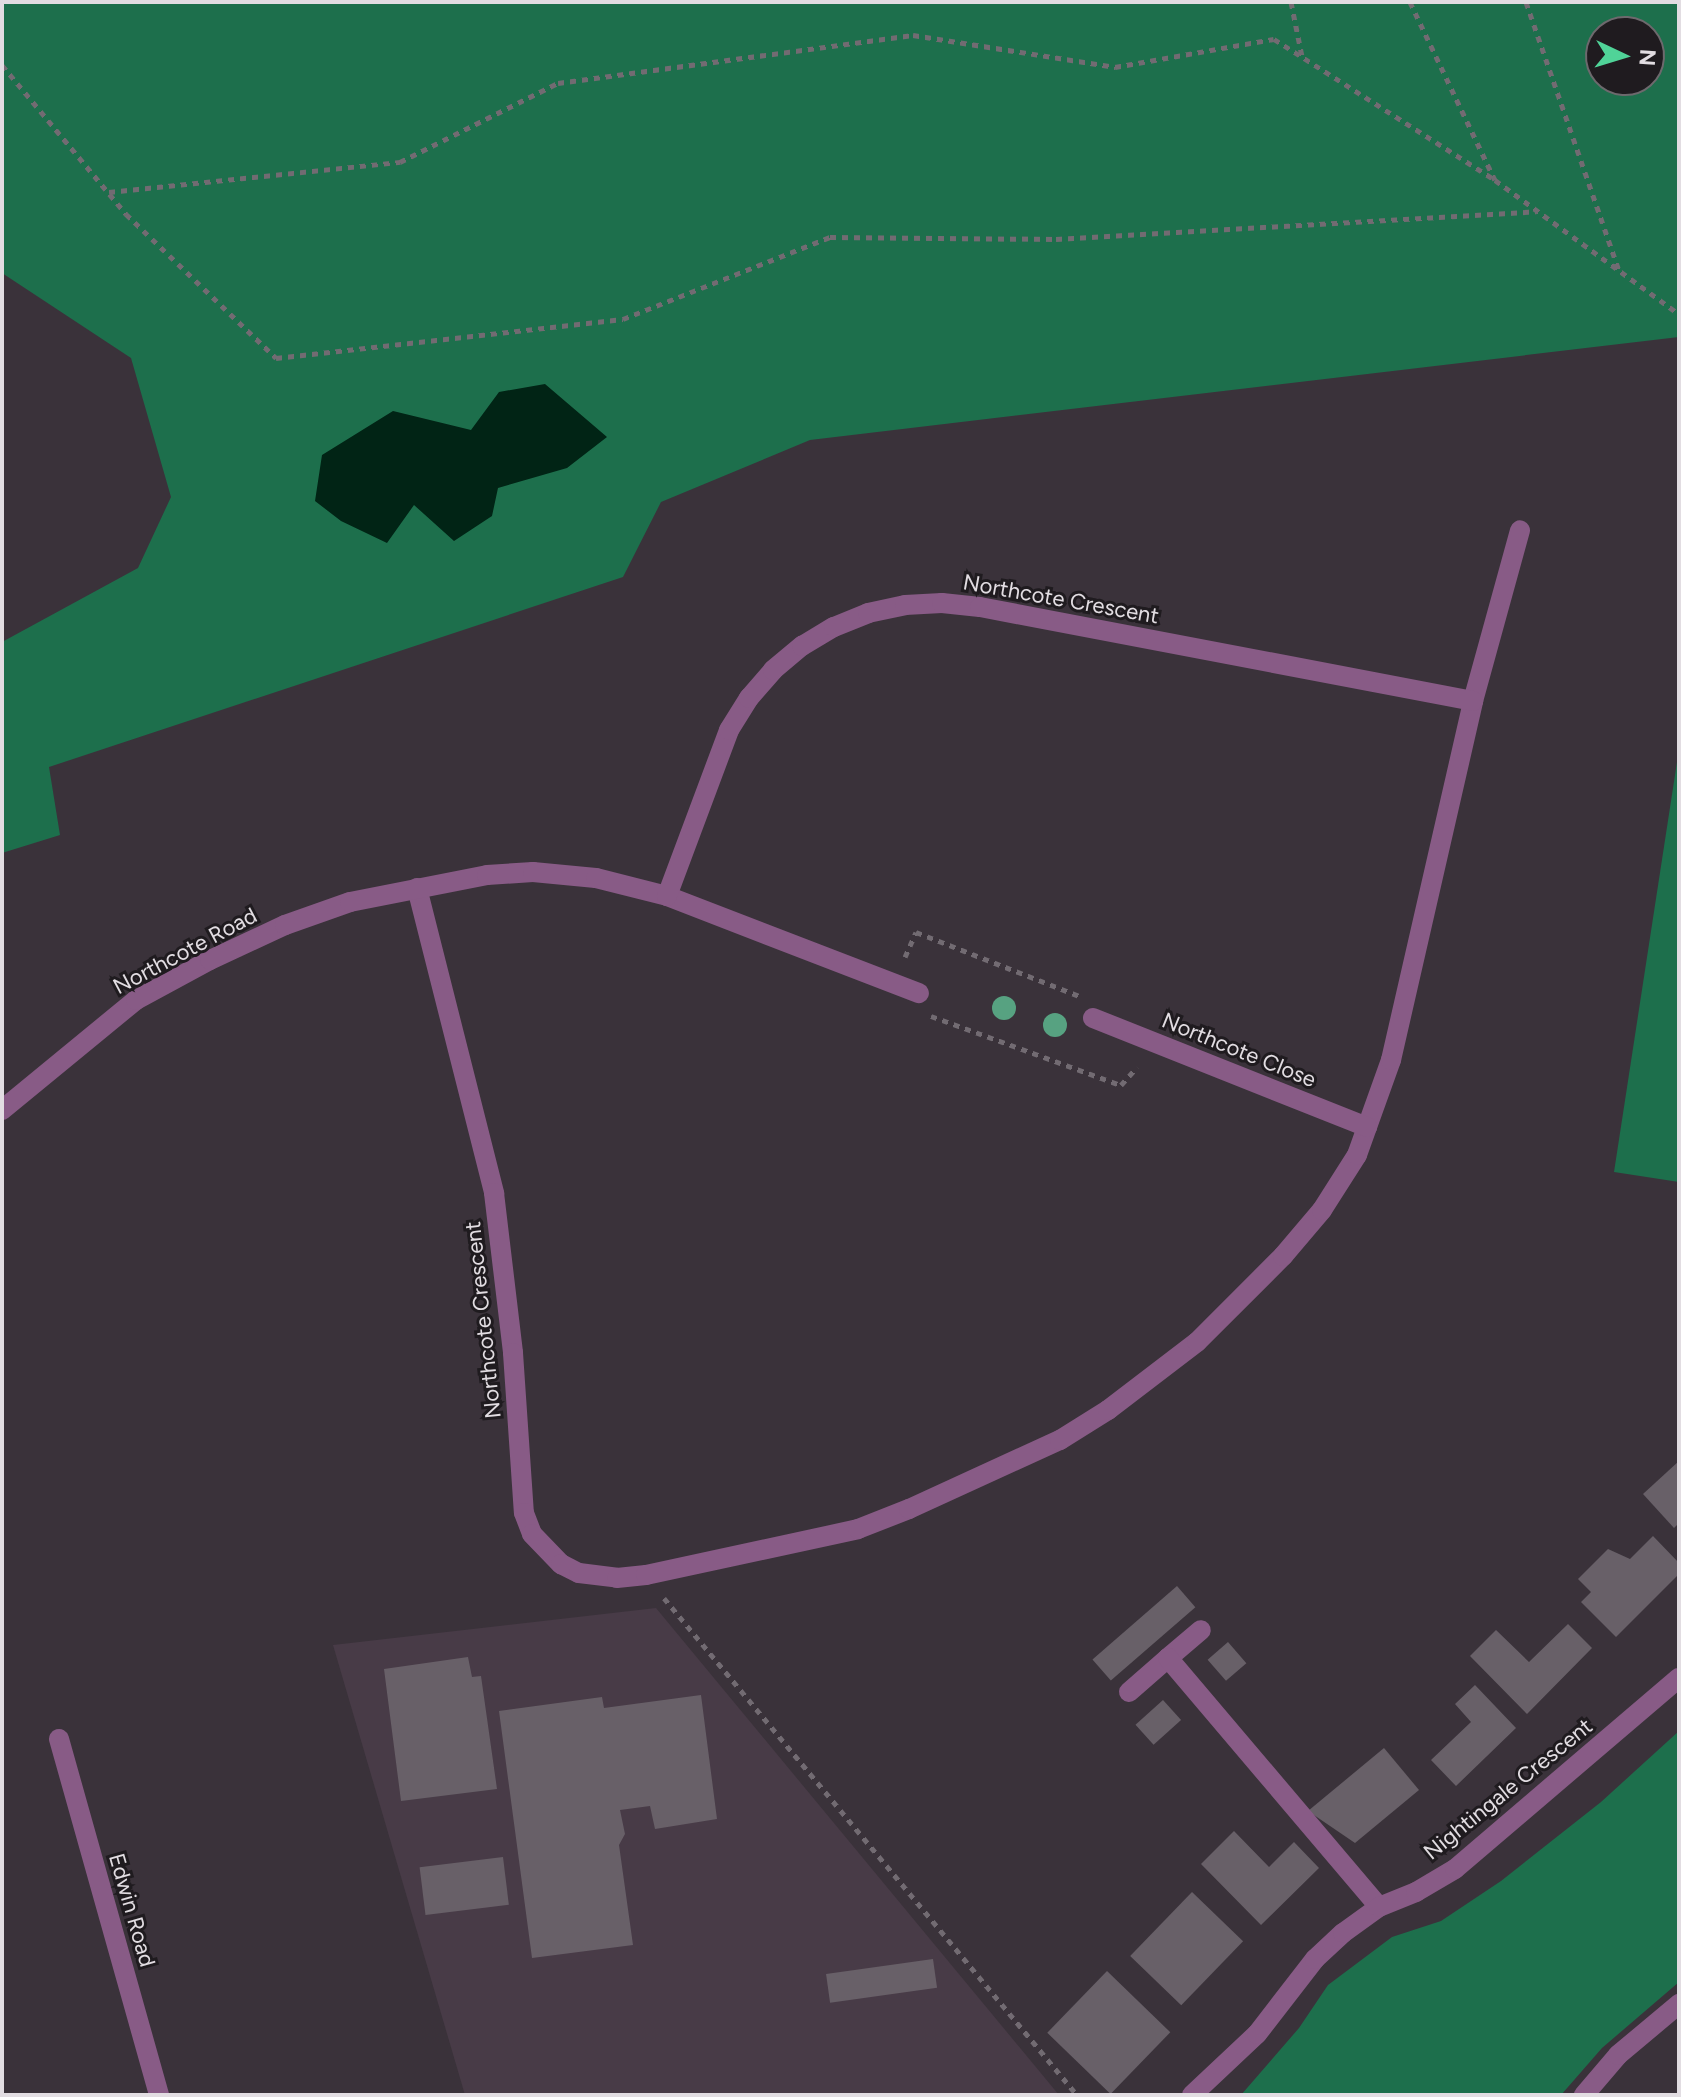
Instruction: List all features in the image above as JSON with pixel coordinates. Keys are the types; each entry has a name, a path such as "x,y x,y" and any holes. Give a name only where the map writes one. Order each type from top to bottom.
{"street":[{"name":"Northcote Crescent","path":"417,888 494,1193 513,1353 524,1513 532,1534 544,1548 579,1573 597,1578 646,1575 858,1529 960,1487 1072,1433 1186,1351 1251,1290 1322,1210 1357,1155 1391,1060 1473,701 1520,530"},
{"name":"Northcote Crescent","path":"667,896 729,730 749,698 773,670 802,646 834,627 868,613 905,605 942,603 980,607 1473,701"},
{"path":"417,888 487,875 533,872 596,878 667,896 919,993"},
{"name":"Northcote Road","path":"2,1110 136,1000 210,960 285,925 350,902 417,888"},
{"name":"Northcote Close","path":"1093,1018 1367,1127"},
{"path":"1129,1692 1201,1630"},
{"path":"1168,1658 1379,1907"},
{"name":"Nightingale Crescent","path":"1192,2095 1257,2034 1315,1959 1343,1933 1379,1907 1416,1892 1455,1869 1679,1678"},
{"name":"Edwin Road","path":"59,1739 159,2095"},
{"path":"1584,2095 1618,2055 1679,2004"}],"path":[{"path":"1291,2 1302,57"},
{"path":"1410,2 1495,180"},
{"path":"1526,2 1620,274"},
{"path":"109,192 400,162 558,83 913,35 1115,67 1274,39 1495,180 1679,314"},
{"path":"2,65 109,192 276,358 623,319 830,237 1056,239 1536,211"},
{"path":"893,983 916,932 1099,1004 1093,1018"},
{"path":"919,993 913,1010 1121,1085 1129,1073 1148,1059 1161,1061 1166,1047"},
{"path":"646,1575 1077,2095"}],"shaded area":[{"path":"545,384 607,437 567,468 498,488 492,516 454,541 414,505 387,543 341,521 315,501 322,455 393,411 471,430 499,392"},
{"path":"656,1608 1059,2095 465,2095 333,1645"}],"green space":[{"path":"2,2 1679,2 1679,337 810,440 661,502 623,577 49,767 60,835 2,853 2,642 138,568 171,497 131,358 2,273"},
{"path":"1679,749 1679,1182 1614,1172"},
{"path":"1679,1731 1679,1982 1602,2048 1561,2095 1241,2095 1299,2028 1328,1985 1392,1937 1441,1921 1501,1881 1601,1802"}],"building":[{"path":"1679,1461 1679,1523 1674,1528 1643,1494"},
{"path":"1653,1536 1679,1563 1679,1574 1616,1637 1581,1602 1591,1592 1578,1579 1608,1549 1630,1559"},
{"path":"1177,1586 1195,1607 1111,1681 1092,1659"},
{"path":"1568,1624 1592,1648 1527,1714 1470,1656 1496,1630 1529,1662"},
{"path":"1228,1642 1246,1663 1226,1681 1208,1660"},
{"path":"468,1657 472,1677 481,1676 497,1789 401,1801 384,1669"},
{"path":"1475,1685 1516,1728 1456,1786 1431,1760 1471,1722 1455,1704"},
{"path":"701,1695 717,1819 655,1829 650,1806 620,1810 625,1834 619,1845 633,1945 532,1958 499,1711 602,1697 604,1708"},
{"path":"1163,1700 1181,1720 1154,1745 1136,1725"},
{"path":"1384,1748 1419,1790 1355,1843 1308,1811"},
{"path":"1234,1831 1269,1867 1294,1842 1319,1868 1261,1925 1201,1864"},
{"path":"503,1857 509,1905 425,1915 420,1867"},
{"path":"1192,1892 1243,1941 1181,2005 1130,1956"},
{"path":"933,1959 937,1988 830,2003 826,1974"},
{"path":"1107,1971 1170,2032 1111,2094 1047,2033"}]}
